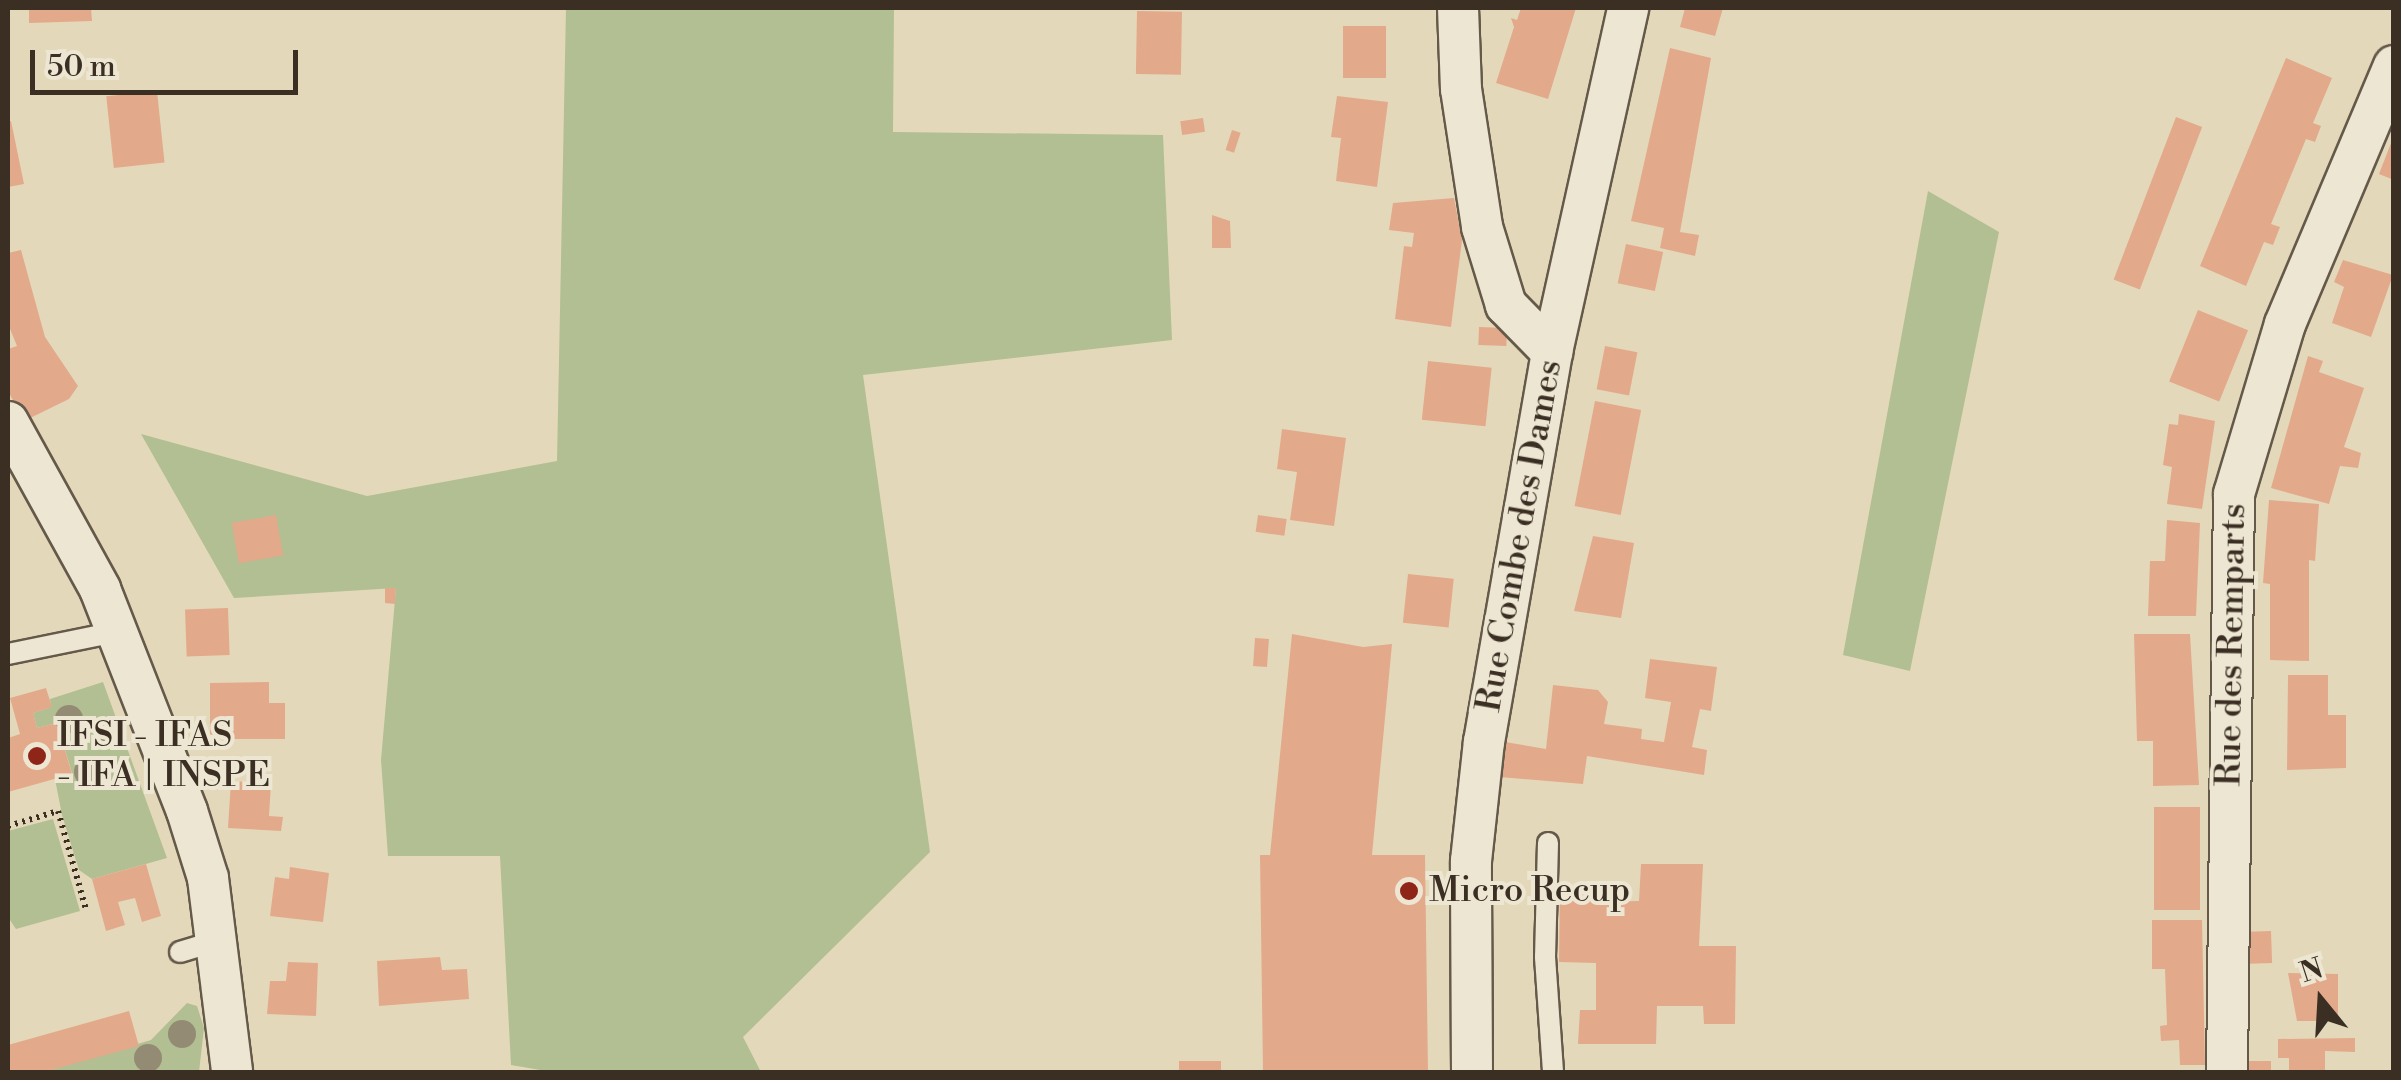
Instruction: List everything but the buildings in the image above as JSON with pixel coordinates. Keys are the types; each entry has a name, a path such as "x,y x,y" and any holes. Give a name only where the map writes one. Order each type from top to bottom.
{"street":[{"path":"1458,8 1460,89 1482,227 1506,305 1552,352"},
{"name":"Rue Combe des Dames","path":"1472,1072 1476,809 1552,352 1628,8"},
{"name":"Rue des Remparts","path":"2226,1072 2234,494 2285,324 2394,66"},
{"path":"8,422 100,589 187,811 208,878 198,947 232,1072"}],"lane":[{"path":"8,654 116,632"},
{"path":"1548,843 1553,1072"}],"path":[{"path":"8,826 58,811 86,909"}],"green space":[{"path":"566,8 894,8 893,132 1163,135 1172,340 863,375 930,852 743,1037 761,1072 552,1072 511,1065 500,856 388,856 381,760 396,588 234,598 141,434 367,496 557,461"},
{"path":"1928,191 1999,232 1910,671 1843,655"},
{"path":"103,682 167,858 92,879 79,870 62,815 55,779 72,773 57,723 37,728 33,713 51,707 50,699"},
{"path":"53,819 80,911 16,929 8,917 8,831"},
{"path":"187,1003 197,1006 204,1028 199,1072 44,1072 151,1040"}],"place":[{"name":"IFSI - IFAS - IFA | INSPE","path":"37,756"},
{"name":"Micro Recup","path":"1409,891"}]}
